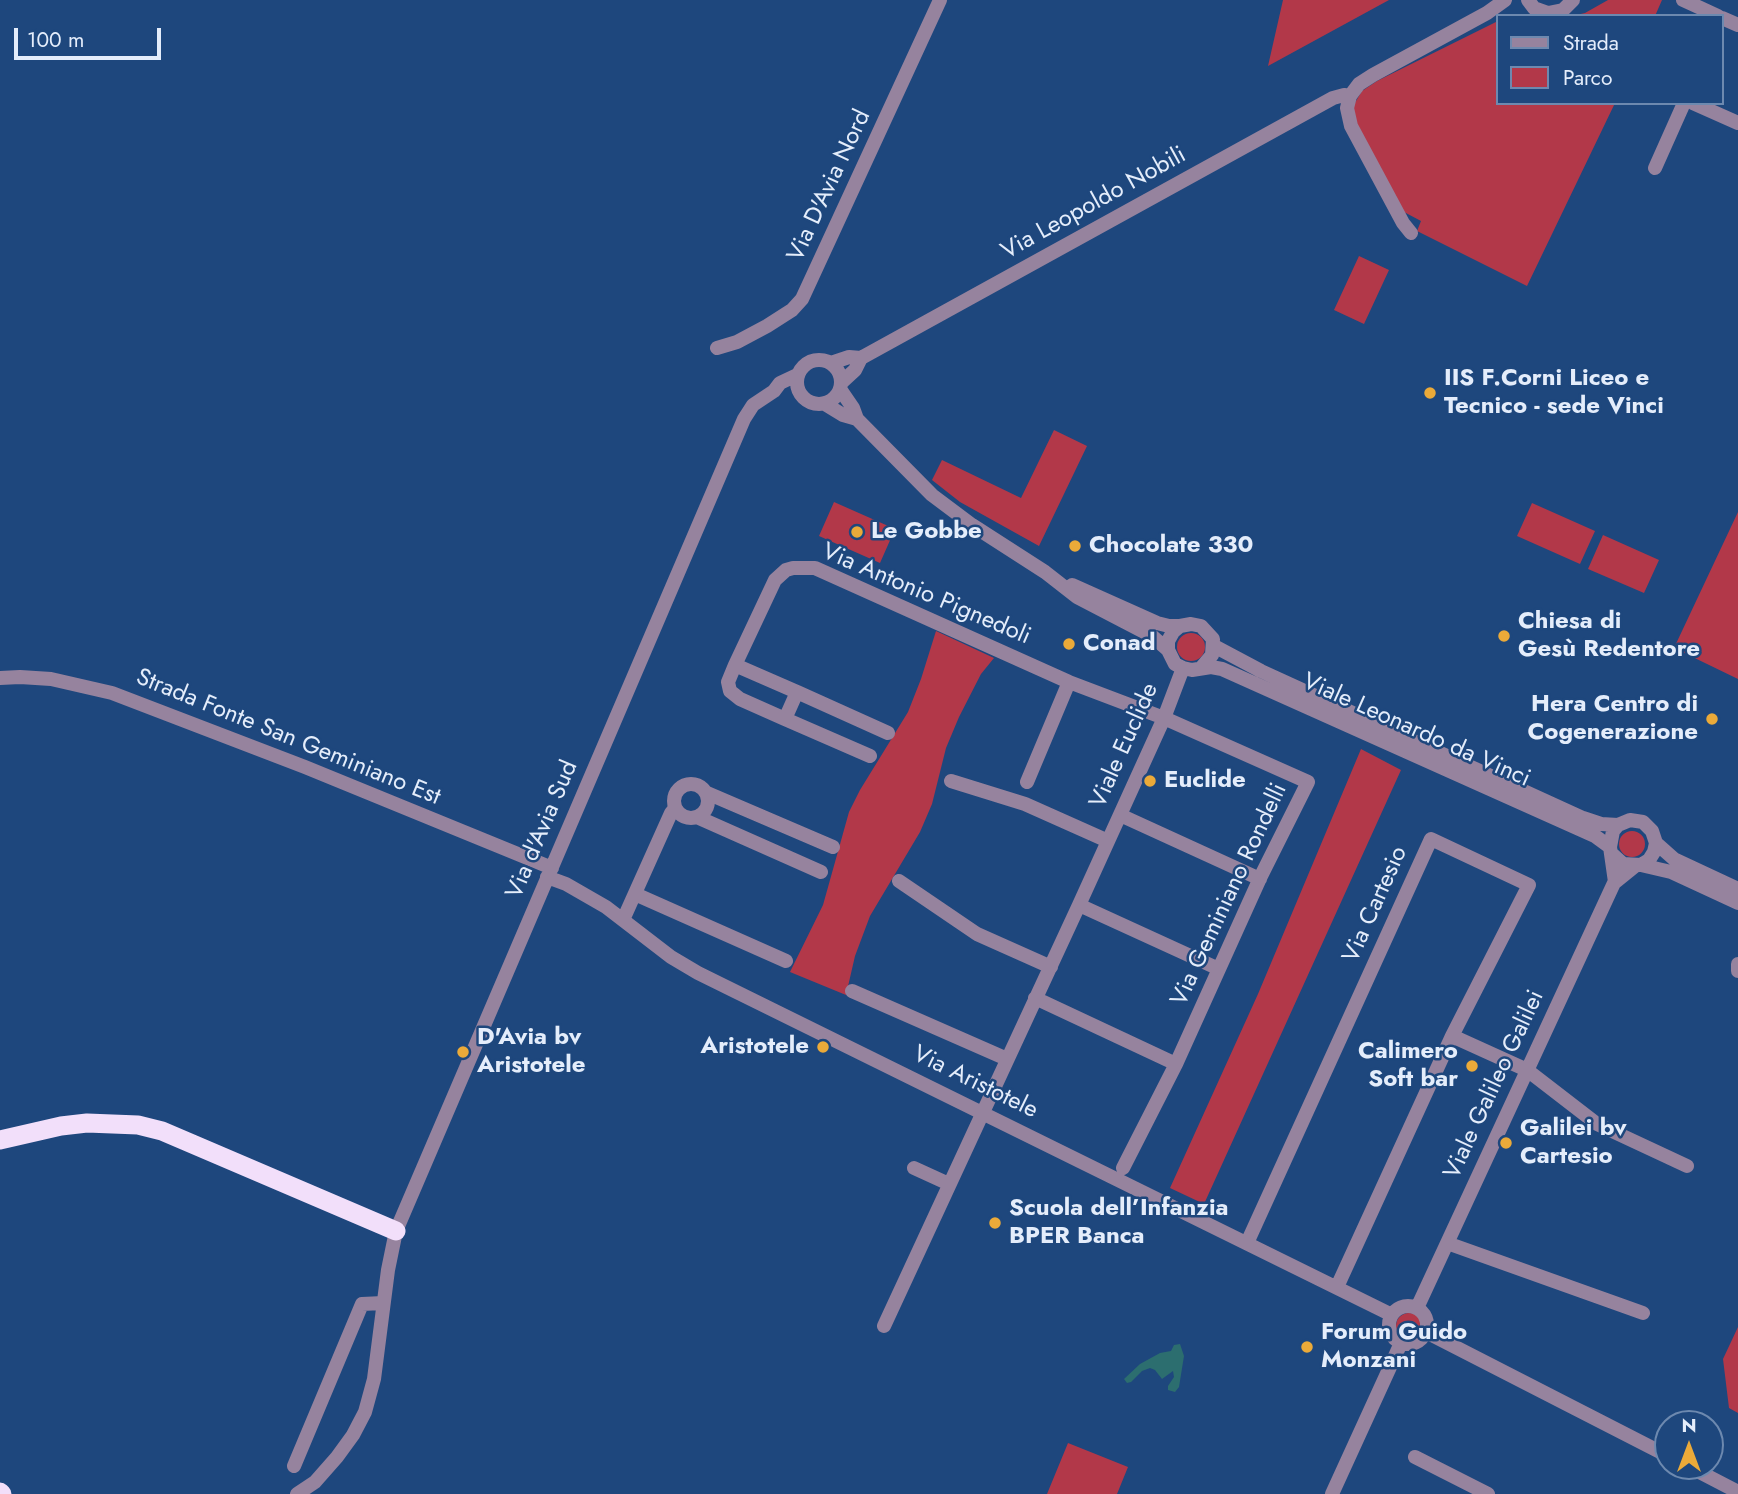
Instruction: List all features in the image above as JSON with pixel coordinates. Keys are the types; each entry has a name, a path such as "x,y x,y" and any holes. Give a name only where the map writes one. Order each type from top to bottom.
{"highway":[{"path":"0,1140 87,1123 114,1123 150,1128 182,1138 396,1231"}],"street":[{"name":"Via D'Avia Nord","path":"717,348 737,342 766,326 792,310 802,299 940,0"},
{"name":"Via Leopoldo Nobili","path":"831,363 849,357 861,358 1333,98 1350,96 1360,84 1373,75 1487,13 1505,0"},
{"path":"1529,2 1543,12 1553,13 1563,10 1573,0"},
{"path":"1683,0 1713,14"},
{"name":"Via Leopoldo Nobili","path":"1487,13 1529,2"},
{"path":"1350,96 1347,108 1351,126 1411,233"},
{"path":"1655,168 1683,105"},
{"path":"1698,105 1738,123"},
{"name":"Via Leopoldo Nobili","path":"841,386 861,358"},
{"path":"857,419 843,415 825,404 807,401 799,393 797,375 808,362 819,359 831,363 839,371 841,386 857,419 932,495 972,526 1045,572 1077,597 1152,636 1168,650 1175,664 1182,668 1201,668 1212,655 1214,646 1209,633 1202,626 1169,626 1157,623 1045,572"},
{"name":"Via d'Avia Sud","path":"298,1494 315,1482 337,1457 365,1412 374,1379 383,1303 396,1231 744,419 753,405 774,391 780,383 797,375"},
{"path":"825,404 835,398 841,386"},
{"path":"774,391 799,393"},
{"name":"Via Antonio Pignedoli","path":"870,756 785,719 730,691 728,682 735,665 775,580 786,570 808,567 834,576 1069,682 1164,718"},
{"path":"1168,650 1168,640 1180,626"},
{"name":"Viale Leonardo da Vinci","path":"1214,646 1220,652 1273,677 1583,818 1618,825"},
{"path":"735,665 888,733"},
{"name":"Viale Euclide","path":"884,1325 1120,816 1164,718 1182,668"},
{"name":"Viale Leonardo da Vinci","path":"1201,668 1222,669 1595,836 1611,850"},
{"name":"Strada Fonte San Geminiano Est","path":"0,678 51,679 112,693 306,767 549,872"},
{"path":"1027,782 1069,682"},
{"path":"785,719 797,692"},
{"name":"Via Geminiano Rondelli","path":"1123,1168 1176,1064 1260,879 1308,782 1164,718"},
{"name":"Viale Euclide","path":"951,781 1025,804 1108,841"},
{"path":"821,872 697,817 682,816 676,808 675,796 681,787 698,785 707,793 833,847"},
{"path":"697,817 708,807 707,793"},
{"path":"623,920 671,813 676,808"},
{"path":"1120,816 1260,879"},
{"path":"1656,842 1649,860 1615,882 1611,850 1613,831 1618,825 1630,820 1643,822 1652,831 1656,842 1674,859 1738,889"},
{"name":"Via Cartesio","path":"1247,1242 1431,839 1529,885 1452,1036 1337,1287"},
{"path":"1611,850 1623,864 1671,872 1738,903"},
{"name":"Via Aristotele","path":"549,872 698,973 1392,1315"},
{"path":"899,881 977,934 1051,967"},
{"name":"Viale Galileo Galilei","path":"1417,1308 1615,882"},
{"path":"635,894 786,961"},
{"path":"1079,905 1219,969"},
{"path":"1738,964 1738,971"},
{"path":"852,991 1007,1059"},
{"path":"1035,998 1176,1064"},
{"path":"1452,1036 1527,1070 1597,1124 1686,1166"},
{"path":"914,1168 949,1184"},
{"path":"1447,1243 1643,1312"},
{"path":"294,1466 362,1304 383,1303"},
{"path":"1403,1307 1417,1308 1427,1319 1426,1332 1422,1339 1413,1344 1401,1343 1390,1331 1392,1315 1403,1307"},
{"path":"1426,1332 1654,1449"},
{"path":"1332,1494 1401,1343"},
{"path":"1415,1457 1460,1488 1488,1494"},
{"path":"1715,1480 1738,1492"}],"green space":[{"path":"1283,0 1389,0 1268,66"},
{"path":"1608,0 1662,0 1656,14 1581,14"},
{"path":"1496,22 1496,105 1614,105 1527,286 1417,231 1421,221 1404,212 1357,126 1353,106 1362,91"},
{"path":"1359,256 1389,270 1364,324 1334,310"},
{"path":"1054,430 1087,446 1039,546 960,502 932,480 942,460 1021,498"},
{"name":"Le Gobbe","path":"834,502 895,529 880,563 819,536"},
{"path":"1532,503 1595,531 1580,564 1517,536"},
{"path":"1738,512 1738,679 1674,648"},
{"path":"1603,535 1659,560 1644,593 1588,569"},
{"path":"936,631 994,658 981,674 959,717 946,748 932,804 920,832 870,916 855,956 846,995 790,972 823,905 849,812 908,712"},
{"path":"1191,633 1201,637 1205,647 1201,657 1191,661 1181,657 1177,647 1181,637"},
{"path":"1361,749 1401,770 1204,1204 1170,1188 1258,994"},
{"path":"1632,831 1641,835 1645,844 1641,853 1632,857 1623,853 1619,844 1623,835"},
{"path":"1409,1313 1419,1316 1422,1326 1419,1336 1409,1339 1399,1336 1396,1326 1399,1316"},
{"path":"1738,1327 1738,1413 1729,1408 1723,1359"},
{"path":"1068,1443 1128,1467 1117,1494 1047,1494"}],"shaded area":[{"path":"1180,1344 1184,1356 1179,1387 1175,1392 1168,1390 1174,1377 1173,1371 1162,1379 1150,1368 1142,1371 1131,1382 1127,1383 1124,1379 1140,1364 1160,1353 1171,1351 1174,1345"}],"place":[{"name":"IIS F.Corni Liceo e Tecnico - sede Vinci","path":"1430,393"},
{"name":"Le Gobbe","path":"857,532"},
{"name":"Chocolate 330","path":"1075,546"},
{"name":"Chiesa di Gesù Redentore","path":"1504,636"},
{"name":"Conad","path":"1069,644"},
{"name":"Hera Centro di Cogenerazione","path":"1712,719"},
{"name":"Euclide","path":"1150,781"},
{"name":"Aristotele","path":"823,1047"},
{"name":"D'Avia bv Aristotele","path":"463,1052"},
{"name":"Calimero Soft bar","path":"1472,1066"},
{"name":"Galilei bv Cartesio","path":"1506,1143"},
{"name":"Scuola dell’Infanzia BPER Banca","path":"995,1223"},
{"name":"Forum Guido Monzani","path":"1307,1347"}]}
